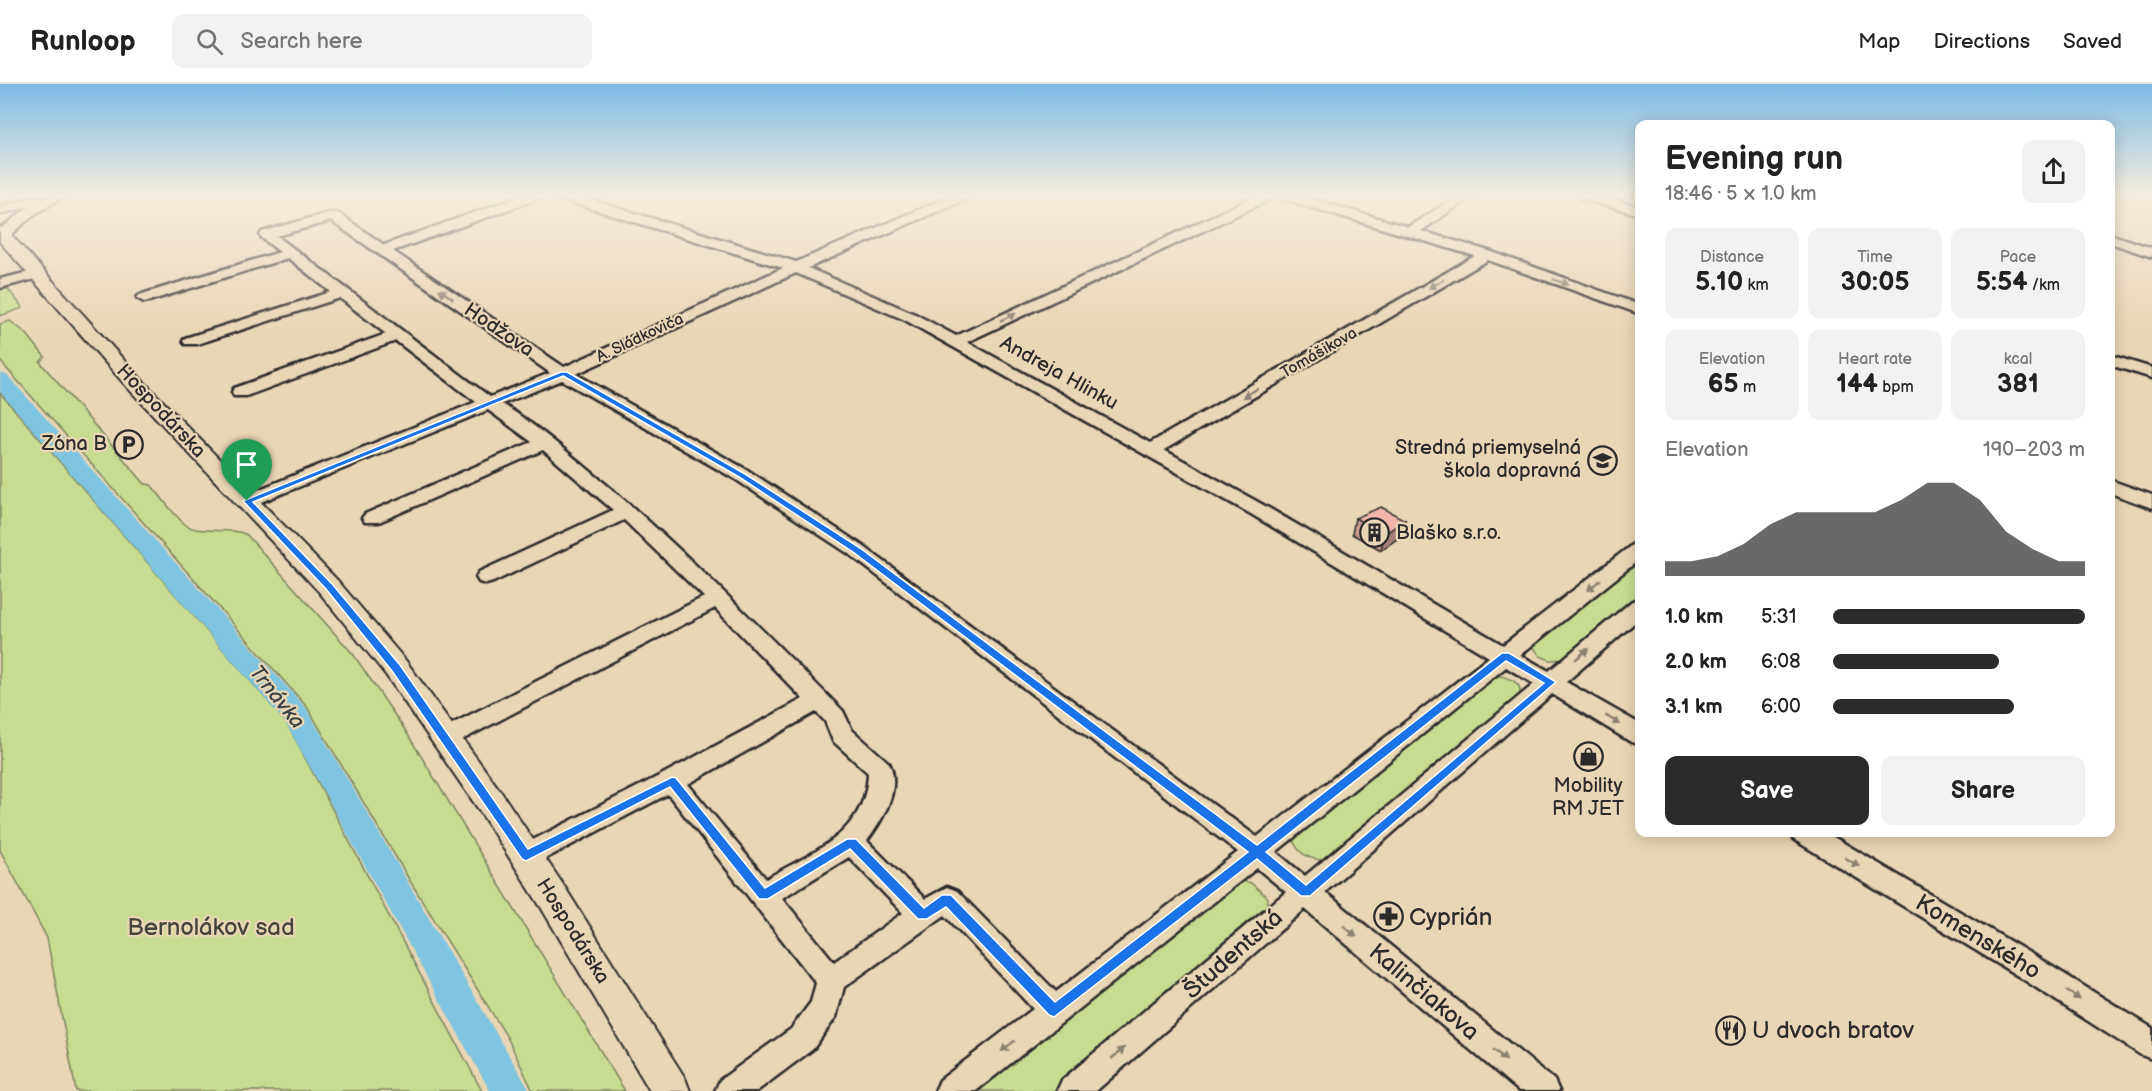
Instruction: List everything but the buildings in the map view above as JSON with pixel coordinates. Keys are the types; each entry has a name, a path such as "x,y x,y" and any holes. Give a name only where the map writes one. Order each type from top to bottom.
{"street":[{"name":"Hospodárska","path":"9,242 134,383 360,622 396,668 526,856 671,1091"},
{"name":"Hodžova","path":"276,242 291,254"},
{"name":"Hodžova","path":"370,242 564,374 742,476 856,550 1257,852"},
{"path":"382,250 404,242"},
{"name":"Andreja Hlinku","path":"714,242 795,267 910,317 1150,450 1551,682"},
{"name":"A. Sládkoviča","path":"247,501 564,374 853,242"},
{"path":"956,342 1168,242"},
{"path":"1445,242 1635,308"},
{"path":"2120,242 2152,253"},
{"path":"2115,246 2138,249"},
{"path":"144,297 291,254 477,396 501,408 544,442 626,511 718,598 835,717 842,735 880,770 881,792 872,816 851,842 763,895"},
{"name":"Tomášikova","path":"1150,450 1487,255"},
{"path":"0,284 37,274"},
{"path":"191,341 342,293"},
{"path":"240,392 398,335"},
{"path":"2115,362 2152,373"},
{"path":"372,518 544,442"},
{"path":"2115,488 2152,502"},
{"path":"486,577 626,511"},
{"path":"951,1091 1506,656 1635,552"},
{"path":"445,738 718,598"},
{"name":"Študentská","path":"1073,1091 1635,610"},
{"path":"1551,682 1635,733"},
{"path":"526,856 672,781 818,700"},
{"path":"672,781 831,980"},
{"name":"Komenského","path":"1810,837 2028,967 2152,1045"},
{"path":"851,842 923,915"},
{"name":"Kalinčiakova","path":"1257,852 1543,1091"},
{"path":"731,1091 802,1039 825,1007 831,980 947,899 1054,1011"}],"green space":[{"path":"0,289 8,289 23,308 0,316"},
{"path":"10,321 26,333 45,357 40,362 145,484 151,485 181,521 199,530 232,531 247,535 353,654 405,730 625,1091 533,1091 507,1037 410,881 307,707 0,361 0,324"},
{"name":"Bernolákov sad","path":"0,393 286,722 482,1091 76,1091 47,938 0,850"},
{"path":"1635,559 1635,601 1568,659 1550,660 1540,656 1532,645"},
{"path":"1496,675 1506,677 1518,685 1520,693 1518,698 1326,860 1310,858 1298,849 1293,840 1297,833 1488,677"},
{"path":"1242,881 1251,883 1268,898 1265,913 1057,1091 976,1091 1232,883"}],"waterway":[{"name":"Trnávka","path":"0,379 296,715 511,1091"}],"place":[{"name":"Zóna B","path":"128,444"},
{"name":"Stredná priemyselná škola dopravná","path":"1602,460"},
{"name":"Blaško s.r.o.","path":"1375,533"},
{"name":"Mobility RM JET","path":"1588,756"},
{"name":"Cyprián","path":"1388,917"},
{"name":"U dvoch bratov","path":"1731,1030"}],"route":[{"path":"247,501 360,622 396,668 526,856 672,781 763,895 851,842 923,915 947,899 1054,1011 1195,900 1257,852 1274,839 1506,656 1551,682 1306,893 1257,852 1233,833 856,550 795,508 742,476 564,374 247,501"}]}
